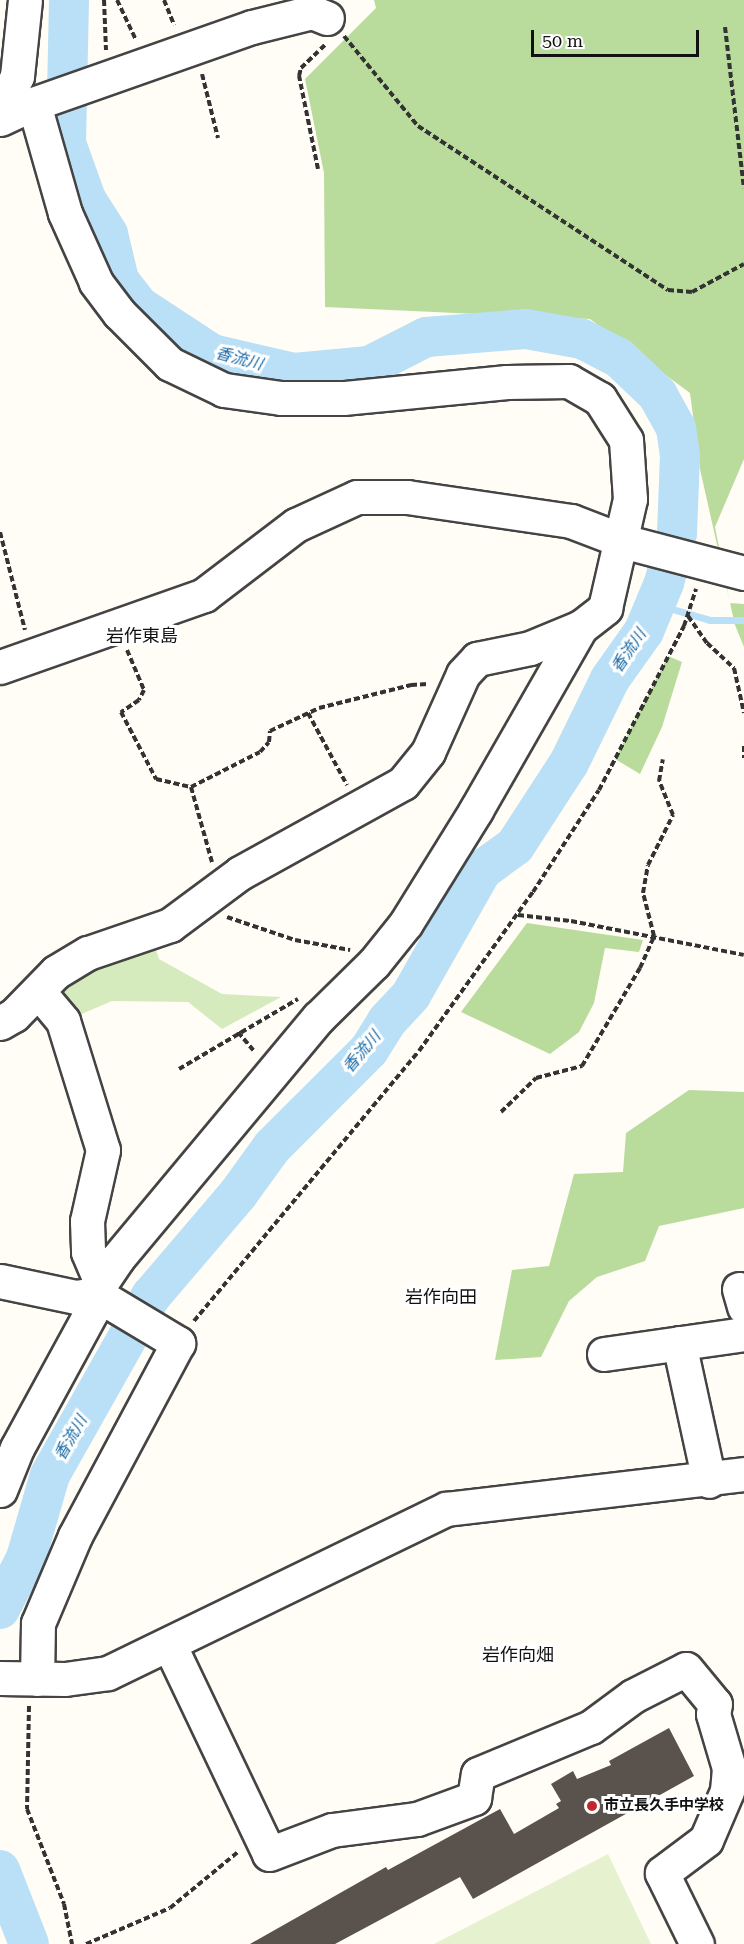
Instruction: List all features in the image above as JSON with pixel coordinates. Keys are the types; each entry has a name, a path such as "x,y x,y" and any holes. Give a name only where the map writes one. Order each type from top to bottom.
{"street":[{"path":"0,1023 38,991 56,972 87,953 170,925 240,873 360,810 403,783 428,752 462,674 477,659 530,648 581,627 605,608 630,498 626,440 600,399 569,381 507,382 343,398 281,398 224,390 170,364 119,313 96,282 65,213 37,115 22,106 17,76 25,0"},
{"path":"0,119 22,106 195,47 312,12 334,24"},
{"path":"0,667 204,595 296,525 357,497 407,497 571,521 622,540 744,573"},
{"path":"0,1490 17,1448 91,1312 99,1288 157,1207 337,1000 383,951 476,810 581,627"},
{"path":"37,1679 38,1623 75,1536 178,1343 99,1288 88,1252 87,1221 103,1150 63,1021 38,991"},
{"path":"0,1281 76,1297 99,1288"},
{"path":"604,1354 744,1334"},
{"path":"679,1343 709,1480"},
{"path":"0,1678 37,1679 108,1673 170,1646 446,1509 596,1490 709,1480 744,1474"},
{"path":"170,1646 235,1776 258,1835 269,1854 332,1830 417,1819 474,1798 478,1774 591,1727 633,1696 686,1669 715,1704 714,1714 729,1768 727,1791 706,1840 662,1873 697,1944"}],"path":[{"path":"104,0 106,52 121,74 138,44 117,0"},
{"path":"318,169 299,76 301,68 334,24 418,126 668,290 692,292 722,272 744,264"},
{"path":"725,27 744,188"},
{"path":"195,47 218,138"},
{"path":"0,531 32,654"},
{"path":"178,1343 418,1051 517,915 599,790 688,615 704,562"},
{"path":"688,615 707,643 734,668 744,712"},
{"path":"118,627 144,690 139,699 121,712 156,779 191,787 260,752 269,742 270,731 308,713 348,699 411,685 459,684"},
{"path":"308,713 360,810"},
{"path":"744,746 744,758"},
{"path":"501,1112 536,1078 582,1066 618,1009 654,936 643,893 648,865 673,815 659,781 663,759"},
{"path":"191,787 212,860 204,900 244,926 295,940 352,951 383,951"},
{"path":"517,915 654,936 744,955"},
{"path":"179,1069 295,999 337,1000"},
{"path":"37,1679 28,1709 27,1809 64,1904 72,1944"},
{"path":"86,1944 170,1908 258,1835"}],"green space":[{"path":"374,0 744,0 744,459 715,527 730,601 700,469 690,393 590,319 325,307 324,173 305,79 376,8"},
{"path":"730,603 744,604 744,647 735,625"},
{"path":"668,656 682,662 662,727 640,774 615,759"},
{"path":"527,923 643,940 639,952 605,948 594,1003 579,1032 550,1054 461,1012"},
{"path":"153,940 159,959 222,994 281,997 222,1029 188,1002 112,1001 70,1019 50,992"},
{"path":"689,1090 744,1092 744,1208 659,1226 645,1261 597,1277 569,1301 541,1357 495,1360 512,1270 549,1266 574,1174 623,1172 626,1133"},
{"path":"608,1854 651,1944 434,1944"}],"building":[{"path":"669,1728 694,1776 473,1899 460,1877 335,1944 250,1944 386,1867 388,1870 500,1809 514,1834 559,1808 556,1804 561,1801 551,1784 573,1771 577,1779 611,1765 609,1761"}],"waterway":[{"name":"香流川","path":"0,1609 26,1558 50,1475 151,1296 238,1194 272,1147 369,1050 387,1021 411,995 482,870 515,846 569,763 610,679 644,631 664,583 677,533 680,456 676,428 658,395 619,358 582,339 525,329 426,337 369,366 294,373 212,354 139,306 119,280 108,234 86,199 66,143 69,0"},
{"path":"655,604 710,620 744,620"},
{"name":"香流川","path":"0,1870 29,1944"}],"place":[{"name":"市立長久手中学校","path":"592,1806"}],"district":[{"name":"岩作東島","path":"142,636"},
{"name":"岩作向田","path":"441,1297"},
{"name":"岩作向畑","path":"518,1655"}]}
